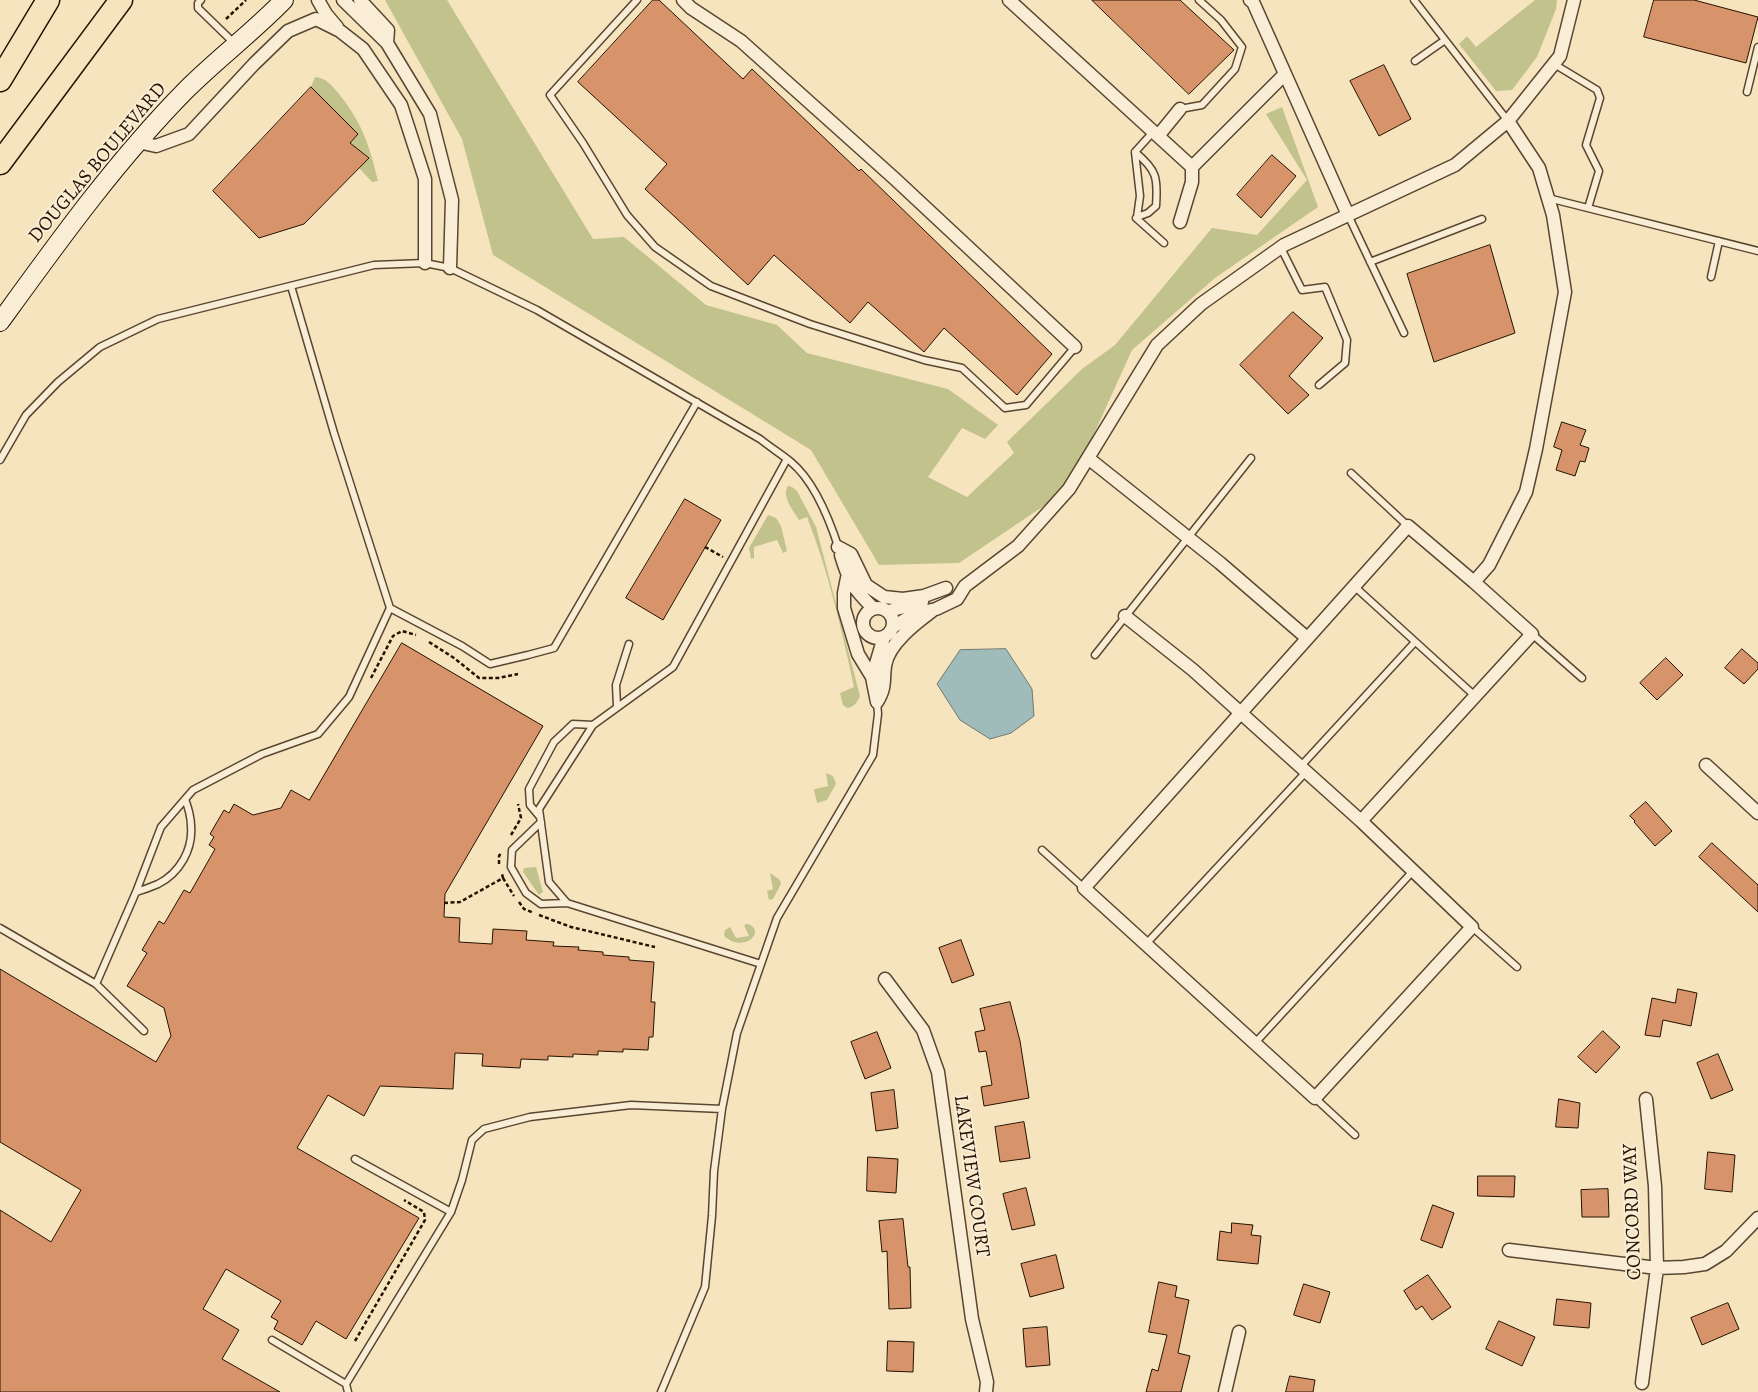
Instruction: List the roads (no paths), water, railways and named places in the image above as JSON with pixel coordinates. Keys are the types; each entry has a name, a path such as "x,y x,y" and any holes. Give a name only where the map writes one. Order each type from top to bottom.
{"highway":[{"path":"0,80 48,0"},
{"path":"0,163 121,0"}],"main road":[{"name":"DOUGLAS BOULEVARD","path":"0,322 59,241 138,142 186,90 284,0"}],"street":[{"path":"318,0 326,14 340,31"},
{"path":"343,0 387,43 430,114 452,200 450,268"},
{"path":"360,0 388,30 387,43"},
{"path":"683,0 691,8 741,41 895,180 1075,347"},
{"path":"1009,0 1192,168"},
{"path":"1250,0 1348,215"},
{"path":"893,627 914,614 936,609 957,599 965,586 1018,546 1070,489 1157,345 1201,304 1281,248 1455,165 1508,121 1560,56 1574,0"},
{"path":"138,142 156,146 189,134 254,64 288,31 316,19 340,31 363,49 401,105 425,179 425,262"},
{"path":"1180,222 1192,182 1192,168 1285,74"},
{"path":"1156,134 1180,109"},
{"path":"1474,582 1489,565 1526,492 1536,449 1565,292 1553,215 1539,168 1508,121"},
{"path":"1088,458 1187,537 1307,638"},
{"path":"1125,616 1193,670 1241,713 1361,821 1472,927 1314,1098 1084,888 1241,713 1307,638 1408,526 1532,634 1361,821"},
{"path":"839,551 851,554 866,585 884,597 903,599 924,596 946,588 965,586"},
{"path":"839,551 847,578 858,593 873,608"},
{"path":"847,578 844,608 858,654 872,677 877,702"},
{"path":"889,612 931,600 946,588"},
{"path":"844,608 863,618"},
{"path":"873,608 882,608 889,612 893,618 893,627 890,633 884,637 875,638 867,634 863,627 863,618 867,612 873,608"},
{"path":"877,702 884,691 885,663 898,639 936,609"},
{"path":"858,654 867,634"},
{"path":"872,677 884,637"},
{"path":"1706,765 1758,813"},
{"name":"LAKEVIEW COURT","path":"885,979 923,1030 938,1072 972,1319 987,1382 986,1392"},
{"name":"CONCORD WAY","path":"1642,1383 1657,1268 1656,1186 1646,1099"},
{"path":"1509,1250 1657,1268 1684,1268 1705,1264 1726,1251 1758,1218"},
{"path":"1225,1392 1239,1332"}],"lane":[{"path":"201,0 198,3 198,8 236,44"},
{"path":"637,0 550,96 583,143 627,215 655,247 711,286 810,324 924,360 962,368 1005,408 1026,405 1075,347"},
{"path":"1180,109 1202,105 1235,69 1242,47 1221,20 1199,0"},
{"path":"1414,0 1508,121"},
{"path":"1415,61 1445,40"},
{"path":"1747,92 1758,47"},
{"path":"1554,64 1597,90 1600,98 1586,145 1599,171 1588,208"},
{"path":"1135,152 1156,134"},
{"path":"1135,152 1154,170 1157,187 1156,206 1148,213 1138,217 1140,196 1135,152"},
{"path":"1548,198 1758,251"},
{"path":"1348,215 1404,332"},
{"path":"1136,218 1164,243"},
{"path":"1370,262 1482,219"},
{"path":"1710,276 1719,241"},
{"path":"1281,248 1302,290 1325,287 1347,340 1345,363 1319,385"},
{"path":"0,460 26,415 58,382 100,347 158,319 374,265 425,262 450,268 537,310 760,439 792,463 812,487 834,533 839,551"},
{"path":"96,984 136,892 161,826 193,790 262,754 318,734 348,697 390,608 334,433 291,286"},
{"path":"390,608 462,646 490,664 554,648 696,402"},
{"path":"1095,655 1250,458"},
{"path":"567,903 549,882 539,809 593,725 673,666 787,459"},
{"path":"1351,473 1408,526"},
{"path":"1354,586 1475,696"},
{"path":"1532,634 1582,678"},
{"path":"1146,944 1415,642"},
{"path":"617,706 616,685 630,644"},
{"path":"662,1392 704,1287 714,1171 722,1109 737,1033 778,918 873,754 878,714 877,702"},
{"path":"541,820 530,805 529,789 554,742 573,724 593,725"},
{"path":"136,892 159,884 181,865 192,836 186,798"},
{"path":"541,820 512,850 510,867 526,893 541,904 567,903 761,964"},
{"path":"1042,850 1084,888"},
{"path":"1255,1044 1413,872"},
{"path":"1472,927 1517,967"},
{"path":"0,928 96,984 144,1031"},
{"path":"1314,1098 1355,1135"},
{"path":"346,1384 451,1212 462,1180 472,1140 484,1128 530,1117 631,1106 722,1109"},
{"path":"355,1159 451,1212"},
{"path":"272,1340 346,1384 348,1392"}],"water":[{"path":"1006,649 1032,689 1034,716 1011,733 990,739 960,720 937,684 960,650"}]}
